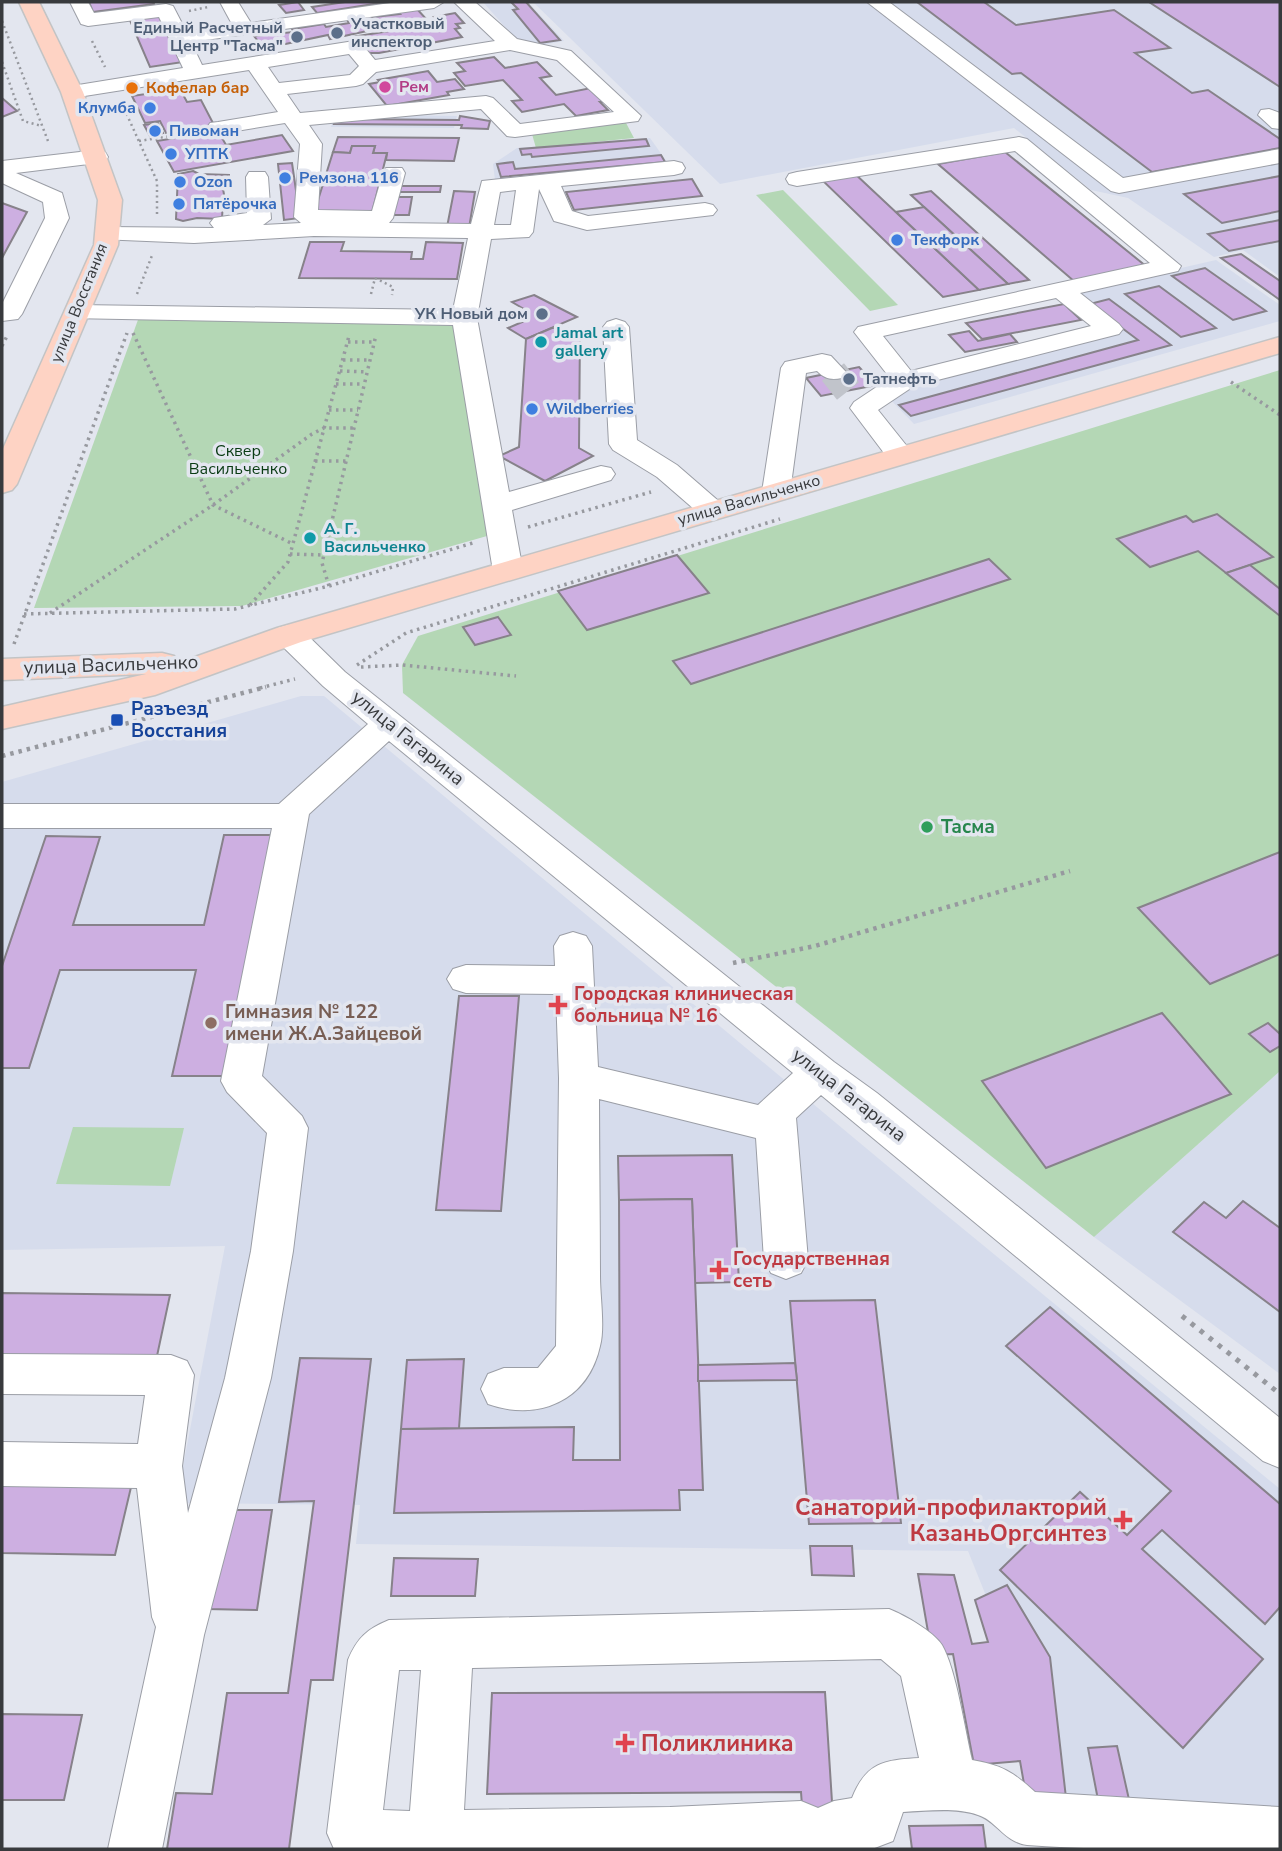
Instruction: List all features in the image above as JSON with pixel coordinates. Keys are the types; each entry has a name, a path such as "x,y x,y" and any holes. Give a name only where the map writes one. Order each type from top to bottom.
{"main road":[{"name":"улица Восстания","path":"2,484 9,453 106,246 110,200 72,92 29,2"},
{"name":"улица Васильченко","path":"2,718 143,687 289,635 712,510 784,504 900,455 1280,345"},
{"name":"улица Васильченко","path":"8,657 220,660"}],"street":[{"path":"79,2 88,20 171,7 177,38 195,72"},
{"path":"229,2 245,30"},
{"path":"177,38 433,2"},
{"path":"464,2 510,44"},
{"path":"877,2 1119,186 1280,156"},
{"path":"273,90 356,80 370,66 510,44 564,55 630,116 515,131"},
{"path":"72,92 354,47 370,66"},
{"path":"255,63 311,144 306,217 381,218 394,173"},
{"path":"107,234 194,236 314,229 521,232 529,183 527,171 515,131 486,102 292,118 218,128"},
{"path":"797,179 1019,144 1169,266 867,332 905,380"},
{"path":"508,571 464,318 490,186 527,171 657,151"},
{"path":"2,168 97,157"},
{"path":"527,171 674,168"},
{"path":"527,171 562,216 587,223 705,211"},
{"path":"2,175 54,198 57,218 9,314 2,314"},
{"path":"157,234 172,228 259,219 257,177"},
{"path":"848,390 905,380 1110,329 1060,289"},
{"path":"76,313 464,318"},
{"path":"616,327 623,444 667,471 712,510"},
{"path":"784,504 794,368 822,362 900,455"},
{"path":"497,505 601,474"},
{"name":"улица Гагарина","path":"289,635 334,678 820,1073 863,1104 1280,1447"},
{"path":"2,817 292,816 241,1081 288,1128 272,1251 248,1378 179,1635 135,1849"},
{"path":"466,979 573,963 579,1079 578,1346 566,1375 537,1390 504,1389"},
{"path":"786,1260 775,1112 820,1073"},
{"path":"579,1079 776,1126"},
{"path":"2,1374 171,1375 158,1466 179,1635"},
{"path":"2,1464 158,1466"},
{"path":"951,1784 923,1661 888,1634 389,1645 373,1660 354,1833 406,1842 818,1828 874,1822 877,1804 890,1786 951,1784 993,1790 1024,1818 1280,1835"},
{"path":"406,1842 448,1645"}],"lane":[{"path":"292,816 293,809 390,722"}],"path":[{"path":"91,38 157,181 157,244 136,294"},
{"path":"2,62 23,121 42,126"},
{"path":"139,141 218,128"},
{"path":"371,294 375,278 393,288 391,295 397,299"},
{"path":"8,657 130,326 213,505 293,544"},
{"path":"329,586 322,562 377,331"},
{"path":"249,606 288,562 350,333"},
{"path":"348,342 374,342"},
{"path":"343,360 370,360"},
{"path":"340,372 367,372"},
{"path":"1240,378 1230,381 1280,415"},
{"path":"336,384 364,384"},
{"path":"329,410 358,410"},
{"path":"49,613 213,505 312,434 324,428 354,428"},
{"path":"315,461 346,461"},
{"path":"516,676 402,665 353,667 406,633 784,504"},
{"path":"290,554 324,555"},
{"path":"2,756 296,679"},
{"path":"730,964 814,946 1070,871"}],"shaded area":[{"path":"483,2 528,2 564,41 542,45 520,44"},
{"path":"533,2 1280,2 1280,277 1243,250 1214,257 1128,198 1091,190 1014,128 720,184"},
{"path":"335,114 457,116 454,128 331,127"},
{"path":"650,138 667,162 495,180 493,164 517,148"},
{"path":"1216,260 1280,305 1280,321 914,424 887,396 1112,330 1076,292"},
{"path":"301,696 324,696 939,1209 1280,1489 1280,1808 1070,1805 968,1551 356,1544 360,1505 176,1503 225,1246 2,1250 2,782"},
{"path":"1280,1071 1280,1374 1094,1237"}],"green space":[{"path":"626,123 634,138 536,148 532,134"},
{"path":"783,190 898,305 870,311 756,195"},
{"name":"Сквер Васильченко","path":"139,317 457,321 487,536 242,606 34,608"},
{"name":"Тасма","path":"1280,370 1280,1071 1094,1237 403,693 402,665 418,636"},
{"path":"73,1127 184,1128 170,1186 56,1184"}],"building":[{"path":"89,2 153,2 154,4 93,12"},
{"path":"298,2 304,10 286,13 279,5"},
{"path":"345,2 386,2 317,13 312,7"},
{"path":"511,2 526,2 560,40 540,43 513,10 518,9"},
{"path":"917,2 984,2 1016,25 1114,10 1170,48 1135,53 1192,93 1208,90 1280,139 1280,148 1152,172 1021,73 1012,74"},
{"path":"1149,2 1280,2 1280,87"},
{"path":"417,9 428,21 383,31 381,28 330,39 328,35 276,46 262,46 254,36 294,32 292,29 324,24 326,27 349,23 347,20 400,14 398,12"},
{"path":"455,13 464,23 456,24 460,28 455,29 462,37 379,53 365,53 352,37 439,23 434,17"},
{"path":"161,14 183,62 150,67 129,18"},
{"path":"494,57 505,68 537,62 551,76 540,78 556,95 591,88 605,102 600,102 608,110 576,116 564,104 522,112 512,101 522,100 503,80 465,86 454,73 465,71 457,63"},
{"path":"428,71 437,82 455,79 464,89 447,92 449,95 387,106 369,84 380,82 378,80"},
{"path":"180,89 187,102 201,100 214,125 166,133 160,121 145,123 132,96"},
{"path":"2,98 17,111 2,117"},
{"path":"460,116 490,121 488,129 461,128 462,125 334,124 336,119 459,120"},
{"name":"Пивоман","path":"158,123 163,133 150,136 144,125"},
{"path":"218,131 226,145 282,135 293,151 174,172 157,141"},
{"path":"338,137 459,138 454,161 386,160 387,153 373,153 375,146 352,146 350,153 333,152"},
{"path":"646,139 649,146 532,157 531,154 522,155 520,149"},
{"path":"352,146 375,146 373,153 387,153 372,213 314,213 333,152 350,153"},
{"path":"1005,152 1147,267 1075,282 938,164"},
{"path":"661,155 665,162 501,177 497,164 513,162 515,169"},
{"path":"292,163 300,218 284,220 278,164"},
{"path":"193,171 199,174 229,175 229,179 223,179 223,184 233,183 233,188 223,189 225,200 222,219 176,219 178,174"},
{"path":"853,172 979,290 943,297 820,178"},
{"path":"1280,176 1280,211 1222,223 1184,194"},
{"path":"692,179 702,196 574,210 566,192"},
{"path":"398,186 441,186 440,192 396,192"},
{"path":"454,191 475,192 469,228 447,227"},
{"path":"931,191 1029,280 1008,284 911,195"},
{"path":"393,197 412,197 409,215 389,215"},
{"path":"2,203 27,212 2,258"},
{"path":"924,207 1008,284 979,290 896,212"},
{"path":"1280,220 1280,241 1229,251 1208,234"},
{"path":"310,242 344,242 341,251 412,252 411,259 423,259 426,242 463,243 457,279 299,278"},
{"path":"1241,254 1280,281 1280,300 1221,258"},
{"path":"1205,268 1266,311 1233,320 1172,276"},
{"path":"1159,286 1216,328 1181,337 1125,294"},
{"path":"534,295 577,317 526,339 508,328 522,322 510,315 524,309 512,302"},
{"path":"1109,299 1171,345 911,416 899,405 1138,340 1090,304"},
{"path":"1064,304 1081,320 982,339 966,323"},
{"path":"552,328 580,328 579,448 593,456 545,481 499,456 519,447 526,339"},
{"path":"969,331 978,341 1010,334 1017,342 965,352 949,335"},
{"path":"859,367 876,385 821,396 806,378"},
{"path":"1217,514 1273,557 1226,573 1198,551 1150,567 1117,539 1186,516 1193,522"},
{"path":"677,555 709,593 587,630 558,591"},
{"path":"989,559 1010,579 691,684 673,661"},
{"path":"1250,565 1280,589 1280,616 1226,573"},
{"path":"498,617 511,635 475,645 463,627"},
{"path":"224,835 279,835 231,1076 172,1076 196,970 60,970 29,1068 2,1068 2,966 46,836 100,837 73,925 204,925"},
{"path":"1280,852 1280,954 1210,984 1138,908"},
{"path":"459,996 519,996 501,1211 436,1210"},
{"path":"1162,1013 1231,1094 1046,1168 982,1081"},
{"path":"1268,1023 1280,1034 1280,1046 1270,1052 1249,1034"},
{"path":"732,1155 739,1282 695,1283 692,1199 619,1200 618,1156"},
{"path":"692,1199 703,1490 679,1490 680,1510 394,1513 401,1429 574,1427 573,1460 620,1460 619,1200"},
{"path":"1243,1201 1280,1228 1280,1312 1173,1232 1204,1202 1226,1218"},
{"path":"2,1293 170,1295 157,1356 2,1355"},
{"path":"875,1300 901,1523 809,1524 790,1301"},
{"path":"1050,1307 1280,1504 1280,1607 1265,1624 1162,1530 1142,1549 1263,1659 1183,1748 1000,1570 1080,1492 1127,1535 1171,1491 1006,1346"},
{"path":"300,1358 371,1359 333,1680 311,1680 289,1849 167,1849 176,1793 212,1794 227,1693 288,1693 314,1501 279,1502"},
{"path":"464,1359 459,1428 401,1429 407,1360"},
{"path":"795,1363 797,1380 698,1381 698,1365"},
{"path":"2,1481 132,1483 115,1555 2,1553"},
{"path":"225,1510 272,1510 257,1610 207,1609"},
{"path":"810,1546 852,1546 854,1576 812,1575"},
{"path":"394,1558 478,1559 475,1596 391,1596"},
{"path":"918,1574 954,1575 972,1644 988,1642 975,1600 1007,1585 1050,1657 1066,1798 1027,1801 1020,1761 974,1765 953,1654 932,1655"},
{"path":"825,1692 835,1849 805,1849 801,1792 487,1794 492,1693"},
{"path":"2,1714 82,1715 64,1800 2,1800"},
{"path":"1117,1746 1130,1804 1099,1805 1088,1748"},
{"path":"983,1825 986,1849 912,1849 909,1826"}],"tunnel":[{"path":"833,372 848,391"}],"place":[{"name":"Участковый инспектор","path":"337,33"},
{"name":"Единый Расчетный Центр \"Тасма\"","path":"297,37"},
{"name":"Рем","path":"385,87"},
{"name":"Кофелар бар","path":"132,88"},
{"name":"Клумба","path":"150,108"},
{"name":"Пивоман","path":"155,131"},
{"name":"УПТК","path":"171,154"},
{"name":"Ремзона 116","path":"285,178"},
{"name":"Ozon","path":"180,182"},
{"name":"Пятёрочка","path":"179,204"},
{"name":"Текфорк","path":"897,240"},
{"name":"УК Новый дом","path":"542,314"},
{"name":"Jamal art gallery","path":"541,342"},
{"name":"Татнефть","path":"849,379"},
{"name":"Wildberries","path":"532,409"},
{"name":"А. Г. Васильченко","path":"310,538"},
{"name":"Разъезд Восстания","path":"117,720"},
{"name":"Тасма","path":"927,827"},
{"name":"Городская клиническая больница № 16","path":"558,1005"},
{"name":"Гимназия № 122 имени Ж.А.Зайцевой","path":"211,1023"},
{"name":"Государственная сеть","path":"719,1270"},
{"name":"Санаторий-профилакторий КазаньОргсинтез","path":"1123,1520"},
{"name":"Поликлиника","path":"625,1743"}]}
